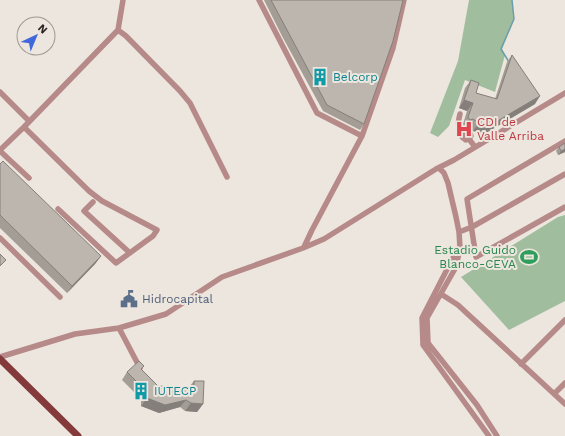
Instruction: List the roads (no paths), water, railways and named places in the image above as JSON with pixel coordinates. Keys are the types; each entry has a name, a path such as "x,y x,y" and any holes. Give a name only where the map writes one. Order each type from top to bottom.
{"main road":[{"path":"0,358 78,436"}],"street":[{"path":"29,178 0,150 118,30 123,0"},
{"path":"259,0 317,113 362,136"},
{"path":"303,248 362,136 392,48 404,0"},
{"path":"118,30 132,42 190,103 227,177"},
{"path":"0,92 29,121"},
{"path":"0,358 75,334 119,328 166,314 222,277 324,239 438,168 565,93"},
{"path":"460,114 458,125 463,132 463,139 469,139 475,147"},
{"path":"24,127 89,192 102,201 157,230 153,236 116,263 58,209"},
{"path":"565,141 467,199 476,256 565,207"},
{"path":"438,168 444,172 448,182 459,232 460,248 456,266 427,318 428,343 477,405 498,436"},
{"path":"438,168 443,174 457,232 458,248 422,318 423,345 489,436"},
{"path":"459,232 472,227 565,174"},
{"path":"93,202 84,211 130,253"},
{"path":"0,238 60,297"},
{"path":"440,294 458,305 565,404"},
{"path":"521,364 565,320"},
{"path":"119,328 142,374"},
{"path":"554,394 565,383"}],"waterway":[{"path":"509,62 501,49 514,19 512,0"}],"place":[{"name":"Belcorp","path":"320,77"},
{"name":"CDI de Valle Arriba","path":"464,129"},
{"name":"Estadio Guido Blanco-CEVA","path":"529,257"},
{"name":"Hidrocapital","path":"129,299"},
{"name":"IUTECP","path":"141,391"}]}
